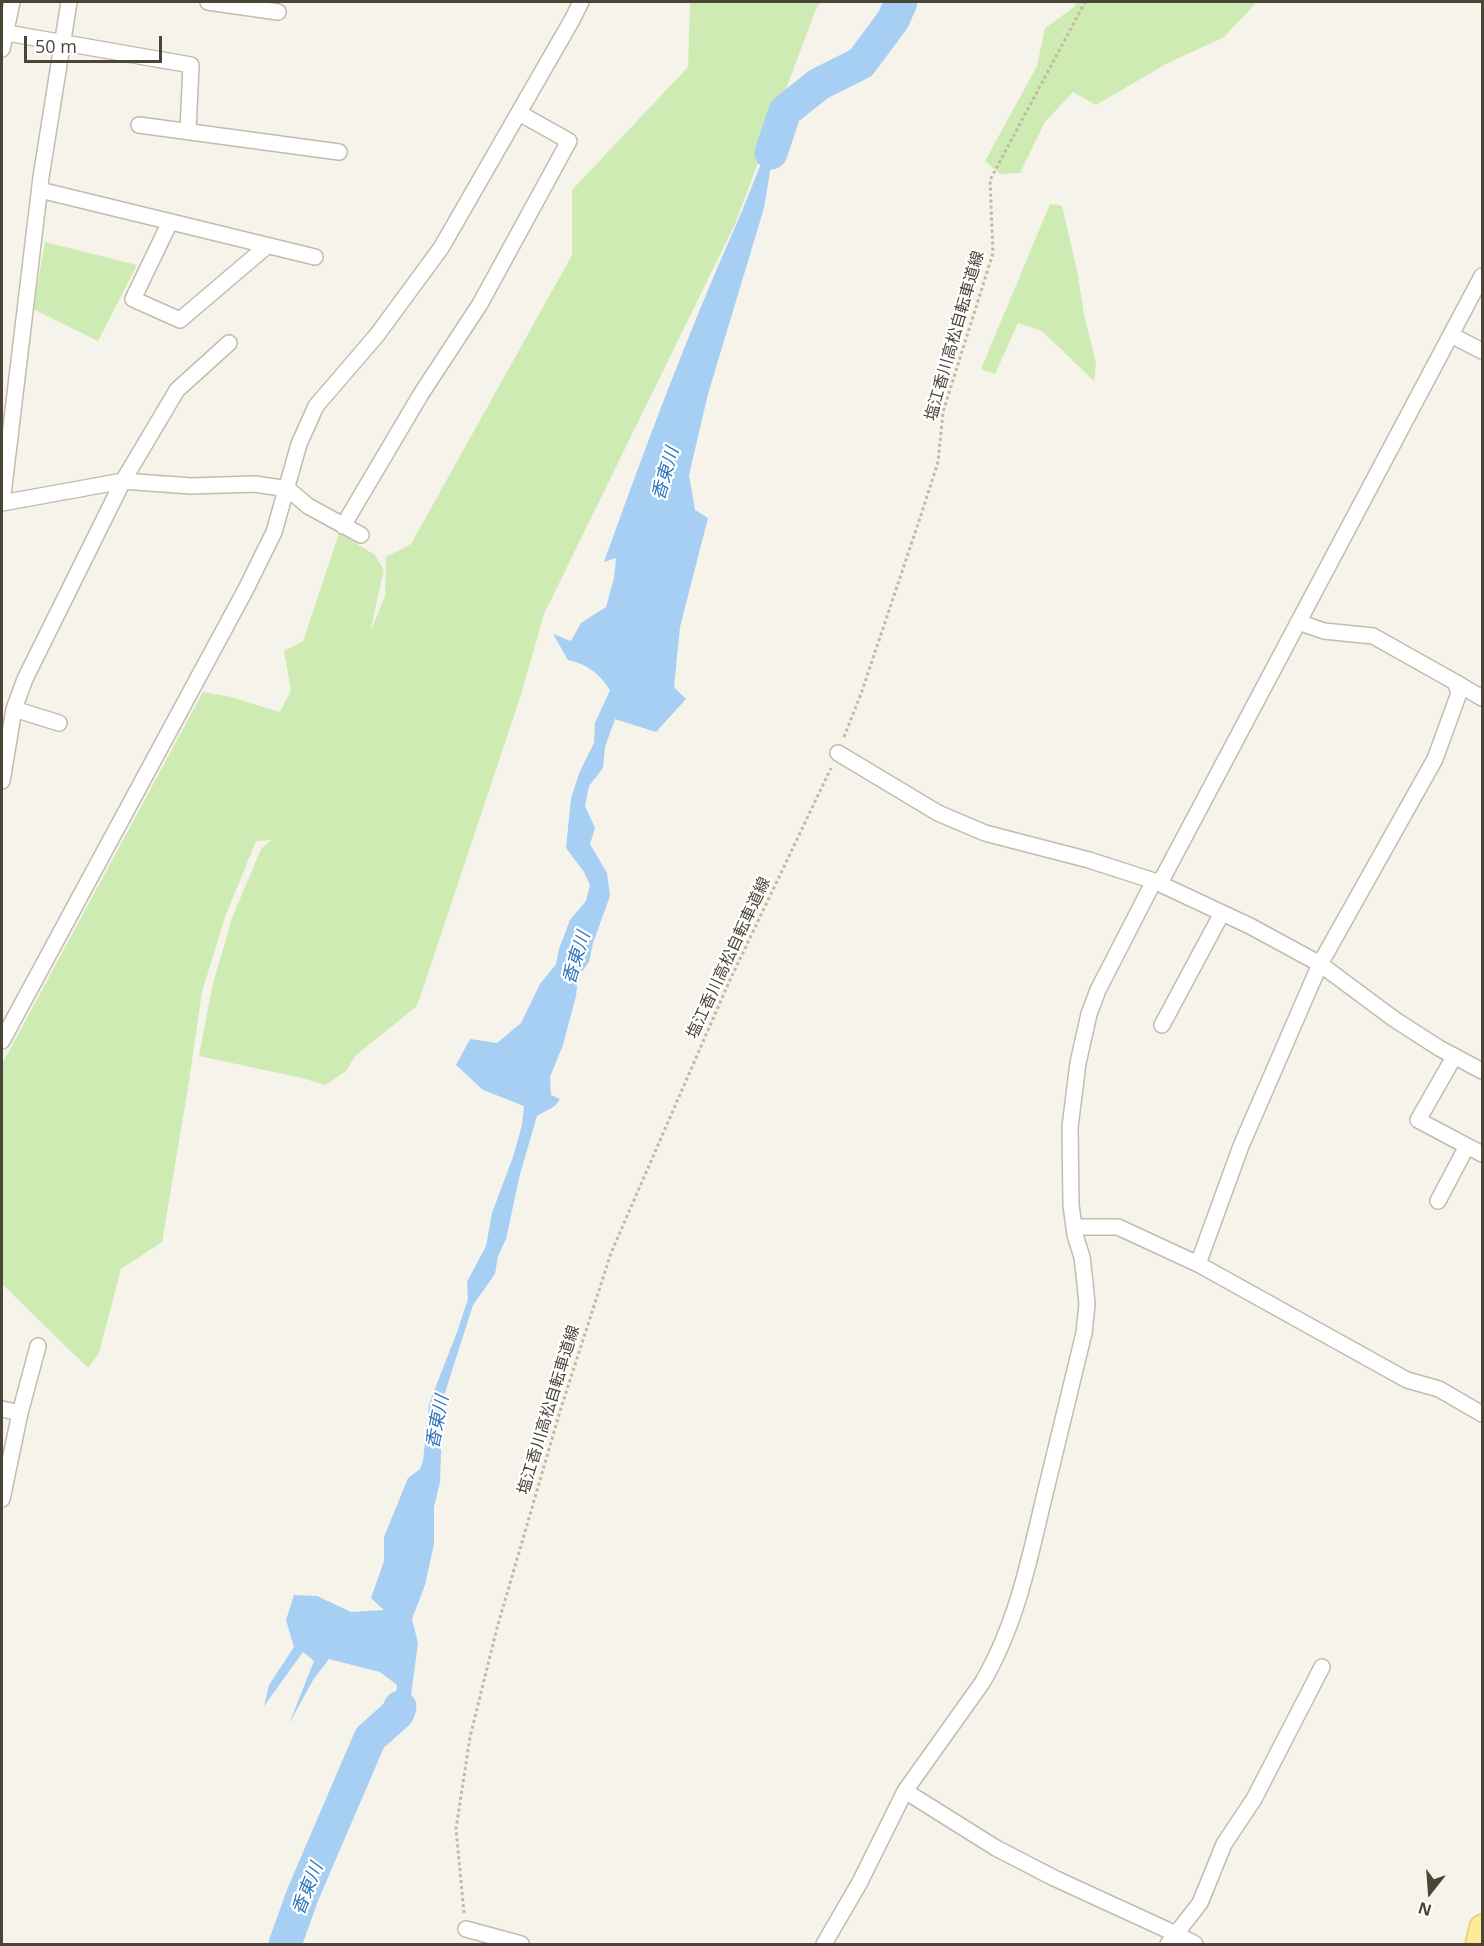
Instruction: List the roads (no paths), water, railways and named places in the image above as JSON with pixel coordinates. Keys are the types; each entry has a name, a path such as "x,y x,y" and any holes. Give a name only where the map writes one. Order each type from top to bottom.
{"main road":[{"path":"1478,1944 1482,1927"}],"street":[{"path":"2,50 12,2"},
{"path":"69,2 40,190 2,503 123,482 190,486 255,484 288,489 308,506 361,535"},
{"path":"208,2 278,12"},
{"path":"2,1041 246,590 274,532 299,444 316,406 377,336 441,248 581,2"},
{"path":"7,33 191,65 188,131"},
{"path":"343,526 421,394 480,304 569,141 519,113"},
{"path":"139,125 339,152"},
{"path":"40,190 315,258"},
{"path":"170,222 133,299 180,320 267,246"},
{"path":"824,1944 860,1881 905,1791 992,1666 1001,1649 1026,1574 1084,1333 1087,1304 1082,1257 1071,1205 1070,1127 1078,1063 1089,1014 1098,990 1298,622 1482,276"},
{"path":"1451,335 1482,351"},
{"path":"2,781 14,709 25,679 123,482 177,390 229,343"},
{"path":"1298,622 1324,631 1373,636 1482,698"},
{"path":"1198,1264 1241,1146 1320,964 1436,759 1459,693 1455,682"},
{"path":"14,709 59,723"},
{"path":"838,753 938,813 986,832 1089,860 1157,882 1289,946 1320,964 1394,1019 1454,1057 1482,1071"},
{"path":"1162,1025 1222,913"},
{"path":"1454,1057 1418,1120 1482,1154"},
{"path":"1438,1201 1467,1146"},
{"path":"1074,1227 1118,1227 1198,1264 1407,1380 1439,1389 1482,1414"},
{"path":"2,1499 20,1413 38,1346"},
{"path":"2,1409 20,1413"},
{"path":"1172,1939 1200,1903 1224,1844 1254,1799 1323,1667"},
{"path":"905,1791 996,1848 1172,1939 1195,1944"},
{"path":"466,1929 522,1944"}],"water":[{"path":"785,111 764,208 708,394 689,475 695,510 708,518 680,627 674,687 686,699 656,732 615,719 605,747 603,768 589,786 585,806 595,828 590,844 607,873 610,896 593,943 589,962 578,977 576,996 563,1045 550,1077 551,1095 560,1099 555,1106 537,1116 495,1274 473,1305 443,1399 440,1482 434,1507 434,1544 425,1585 412,1619 418,1643 407,1709 395,1727 386,1733 370,1738 376,1725 394,1711 397,1685 380,1672 329,1659 313,1680 289,1724 314,1661 303,1652 264,1706 269,1685 294,1647 286,1620 294,1595 317,1596 351,1612 384,1610 371,1598 384,1561 384,1537 408,1478 420,1469 423,1461 429,1404 468,1299 467,1282 486,1246 492,1213 513,1157 522,1125 524,1106 483,1090 456,1065 470,1039 497,1043 521,1023 540,984 556,964 570,920 586,901 590,885 584,872 566,848 571,798 580,771 594,743 595,723 610,690 592,670 568,660 553,634 571,641 581,623 606,607 614,578 616,558 604,562 684,350 765,153"}],"waterway":[{"name":"香東川","path":"771,153 785,111 819,84 861,63 893,20 901,2"},
{"name":"香東川","path":"285,1944 303,1894 370,1738 398,1713 400,1707"}]}
